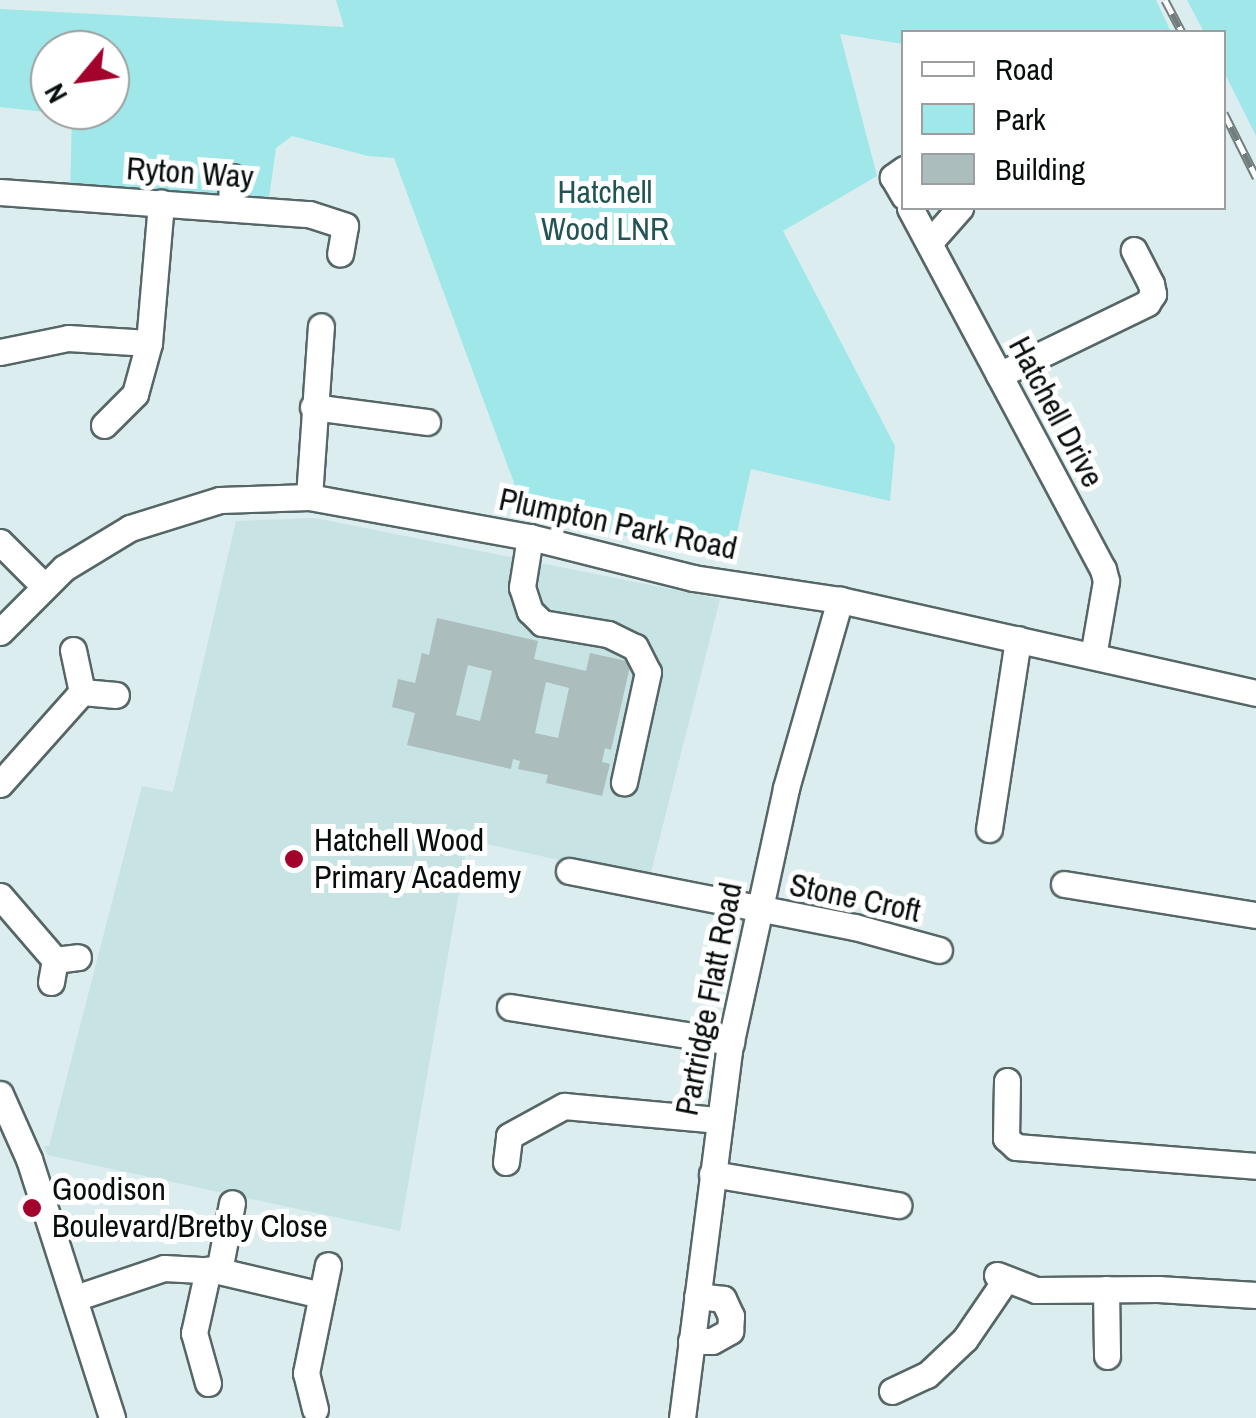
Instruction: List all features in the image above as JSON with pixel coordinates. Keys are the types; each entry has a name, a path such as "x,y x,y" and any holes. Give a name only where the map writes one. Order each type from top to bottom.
{"street":[{"path":"231,208 232,177"},
{"name":"Ryton Way","path":"0,192 309,214 345,226 340,254"},
{"path":"104,425 139,410 161,203"},
{"name":"Hatchell Drive","path":"911,210 1103,569 1106,581 1093,656"},
{"path":"929,243 958,210"},
{"path":"999,375 1147,302 1153,294 1151,284 1134,250"},
{"path":"309,496 321,326"},
{"path":"0,352 68,338 149,343"},
{"path":"313,407 427,422"},
{"name":"Plumpton Park Road","path":"0,632 44,586 91,550 181,509 220,500 309,496 530,537 693,578 840,600 1256,693"},
{"path":"530,537 522,596 530,610 542,623 608,634 635,647 648,672 624,782"},
{"path":"0,542 44,586"},
{"name":"Partridge Flatt Road","path":"682,1418 731,1042 757,910 840,600"},
{"path":"989,829 1018,639"},
{"path":"74,650 82,692"},
{"path":"82,692 116,695"},
{"path":"0,784 82,692"},
{"name":"Stone Croft","path":"568,872 854,927 938,950"},
{"path":"1064,884 1256,915"},
{"path":"0,896 61,966"},
{"path":"510,1007 731,1042"},
{"path":"1007,1081 1006,1138 1016,1147 1256,1166"},
{"path":"1,1099 29,1159 112,1418"},
{"path":"506,1162 510,1136 564,1106 719,1120"},
{"path":"712,1174 898,1204"},
{"path":"208,1383 194,1333 232,1203"},
{"path":"315,1409 306,1373 328,1264"},
{"path":"76,1298 164,1268 214,1270 321,1295"},
{"path":"892,1391 927,1375 966,1339 1002,1277 1036,1290 1256,1294"},
{"path":"1106,1289 1107,1356"},
{"path":"692,1340 712,1341 730,1330 731,1316 723,1299 697,1296"}],"shaded area":[{"name":"Hatchell Wood Primary Academy","path":"315,518 720,599 649,880 468,840 400,1231 47,1155 44,1146 49,1146 142,786 173,792 236,521"}],"green space":[{"name":"Hatchell Wood LNR","path":"336,0 1156,0 1170,30 901,30 901,44 840,34 877,176 783,231 895,446 890,501 751,469 732,555 527,518 394,158 368,156 292,136 276,148 268,205 70,199 72,130 130,130 130,30 30,30 30,110 0,107 0,9 344,27"},
{"path":"1187,0 1256,0 1256,136 1226,76 1226,30 1203,30"}],"building":[{"path":"437,618 538,641 534,659 586,671 590,653 631,662 611,750 605,748 602,762 610,764 602,796 546,783 548,775 518,769 520,761 513,759 511,769 407,745 415,713 392,707 398,679 415,683 422,653 429,655","holes":["468,665 492,671 480,721 456,715","546,682 569,688 558,738 535,733"]}],"railway":[{"path":"1165,0 1181,30"},
{"path":"1226,117 1256,177"}],"place":[{"name":"Hatchell Wood Primary Academy","path":"294,859"},
{"name":"Goodison Boulevard/Bretby Close","path":"32,1208"}]}
